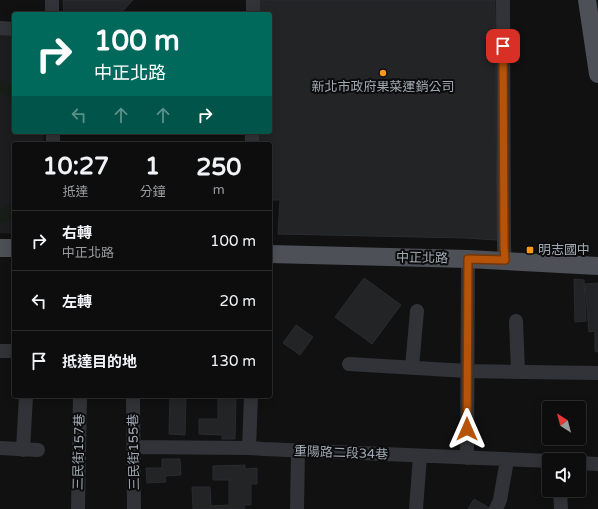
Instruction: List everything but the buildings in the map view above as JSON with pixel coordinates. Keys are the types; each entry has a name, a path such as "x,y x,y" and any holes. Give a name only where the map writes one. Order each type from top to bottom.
{"main road":[{"path":"587,0 598,74"},
{"path":"0,248 12,248"},
{"name":"中正北路","path":"272,254 505,260 598,266"}],"street":[{"path":"52,0 52,12"},
{"path":"253,0 253,12"},
{"path":"503,0 505,260"},
{"path":"0,28 12,29"},
{"path":"467,458 468,259"},
{"path":"412,367 417,311"},
{"path":"516,321 518,371"},
{"path":"0,351 12,351"},
{"path":"349,364 467,371 598,373"},
{"path":"23,450 26,398"},
{"name":"三民街157巷","path":"78,509 80,398"},
{"name":"三民街155巷","path":"133,398 134,509"},
{"path":"249,448 251,398"},
{"name":"重陽路二段34巷","path":"134,447 249,448 542,462"},
{"path":"0,448 38,450"},
{"path":"297,509 298,451"},
{"path":"416,509 420,456"},
{"path":"496,509 500,500 507,460"},
{"path":"586,463 598,464"},
{"path":"560,497 561,509"}],"shaded area":[{"path":"0,34 12,34 12,134 44,134 43,142 12,142 12,234 0,233"},
{"path":"0,79 12,85 12,100 6,95 0,92"},
{"path":"12,202 12,217 0,223 0,210"}],"place":[{"name":"新北市政府果菜運銷公司","path":"383,73"},
{"name":"明志國中","path":"530,250"}],"route":[{"path":"467,429 468,259 505,260 503,46"}]}
